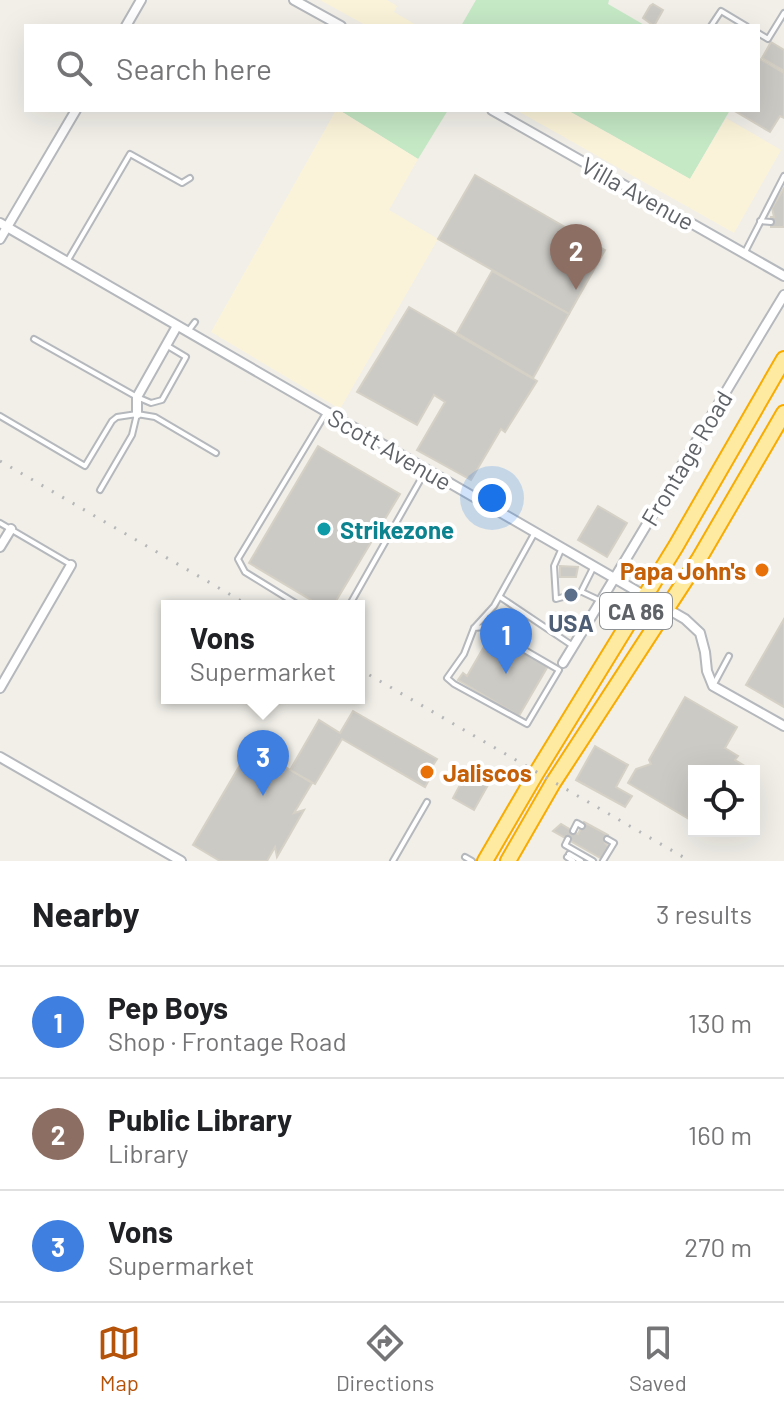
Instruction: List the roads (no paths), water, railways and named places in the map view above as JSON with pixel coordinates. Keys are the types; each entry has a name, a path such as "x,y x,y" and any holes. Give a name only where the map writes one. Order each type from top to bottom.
{"highway":[{"name":"CA 86","path":"485,861 646,596 784,359"},
{"name":"CA 86","path":"508,861 553,783 699,559 784,413"}],"street":[{"path":"127,24 141,0"},
{"path":"294,0 337,24"},
{"path":"0,239 3,225 75,112"},
{"name":"Villa Avenue","path":"496,112 784,276"},
{"name":"Scott Avenue","path":"3,225 685,619 700,633 713,686"},
{"name":"Frontage Road","path":"561,666 784,295"},
{"path":"137,414 137,397 177,326"},
{"path":"0,547 11,529"},
{"path":"0,688 71,565"},
{"path":"713,686 784,726"},
{"path":"0,757 181,861"}],"lane":[{"path":"712,24 721,11 743,24"},
{"path":"760,34 768,39 784,13"},
{"path":"67,262 130,154 182,183 190,178"},
{"path":"744,252 784,176"},
{"path":"760,221 771,222"},
{"path":"187,332 195,322"},
{"path":"34,339 151,403 162,400 186,357 166,345"},
{"path":"290,600 245,572 238,559 327,412"},
{"path":"100,490 132,435 137,414"},
{"path":"0,416 85,466 112,421 117,417 137,414 155,417 216,453"},
{"path":"352,600 426,470"},
{"path":"0,523 71,565"},
{"path":"474,628 485,627 561,666 527,724 447,678 464,654 474,628 500,597 535,532"},
{"path":"562,548 554,566 556,599 581,592 601,601"},
{"path":"581,592 594,566"},
{"path":"500,597 573,646"},
{"path":"713,686 729,656"},
{"path":"393,861 427,802"},
{"path":"573,831 577,823 582,826"},
{"path":"568,839 565,845 573,861"},
{"path":"603,861 614,843 607,839"},
{"path":"568,856 581,861"},
{"path":"568,856 593,861"},
{"path":"465,857 472,861"}],"railway":[{"path":"0,461 240,600"},
{"path":"365,672 690,861"}],"place":[{"name":"Public Library","path":"576,290"},
{"name":"Strikezone","path":"324,529"},
{"name":"Papa John's","path":"762,570"},
{"name":"USA","path":"571,595"},
{"name":"Pep Boys","path":"506,674"},
{"name":"Jaliscos","path":"427,772"},
{"name":"Vons","path":"263,796"}]}
